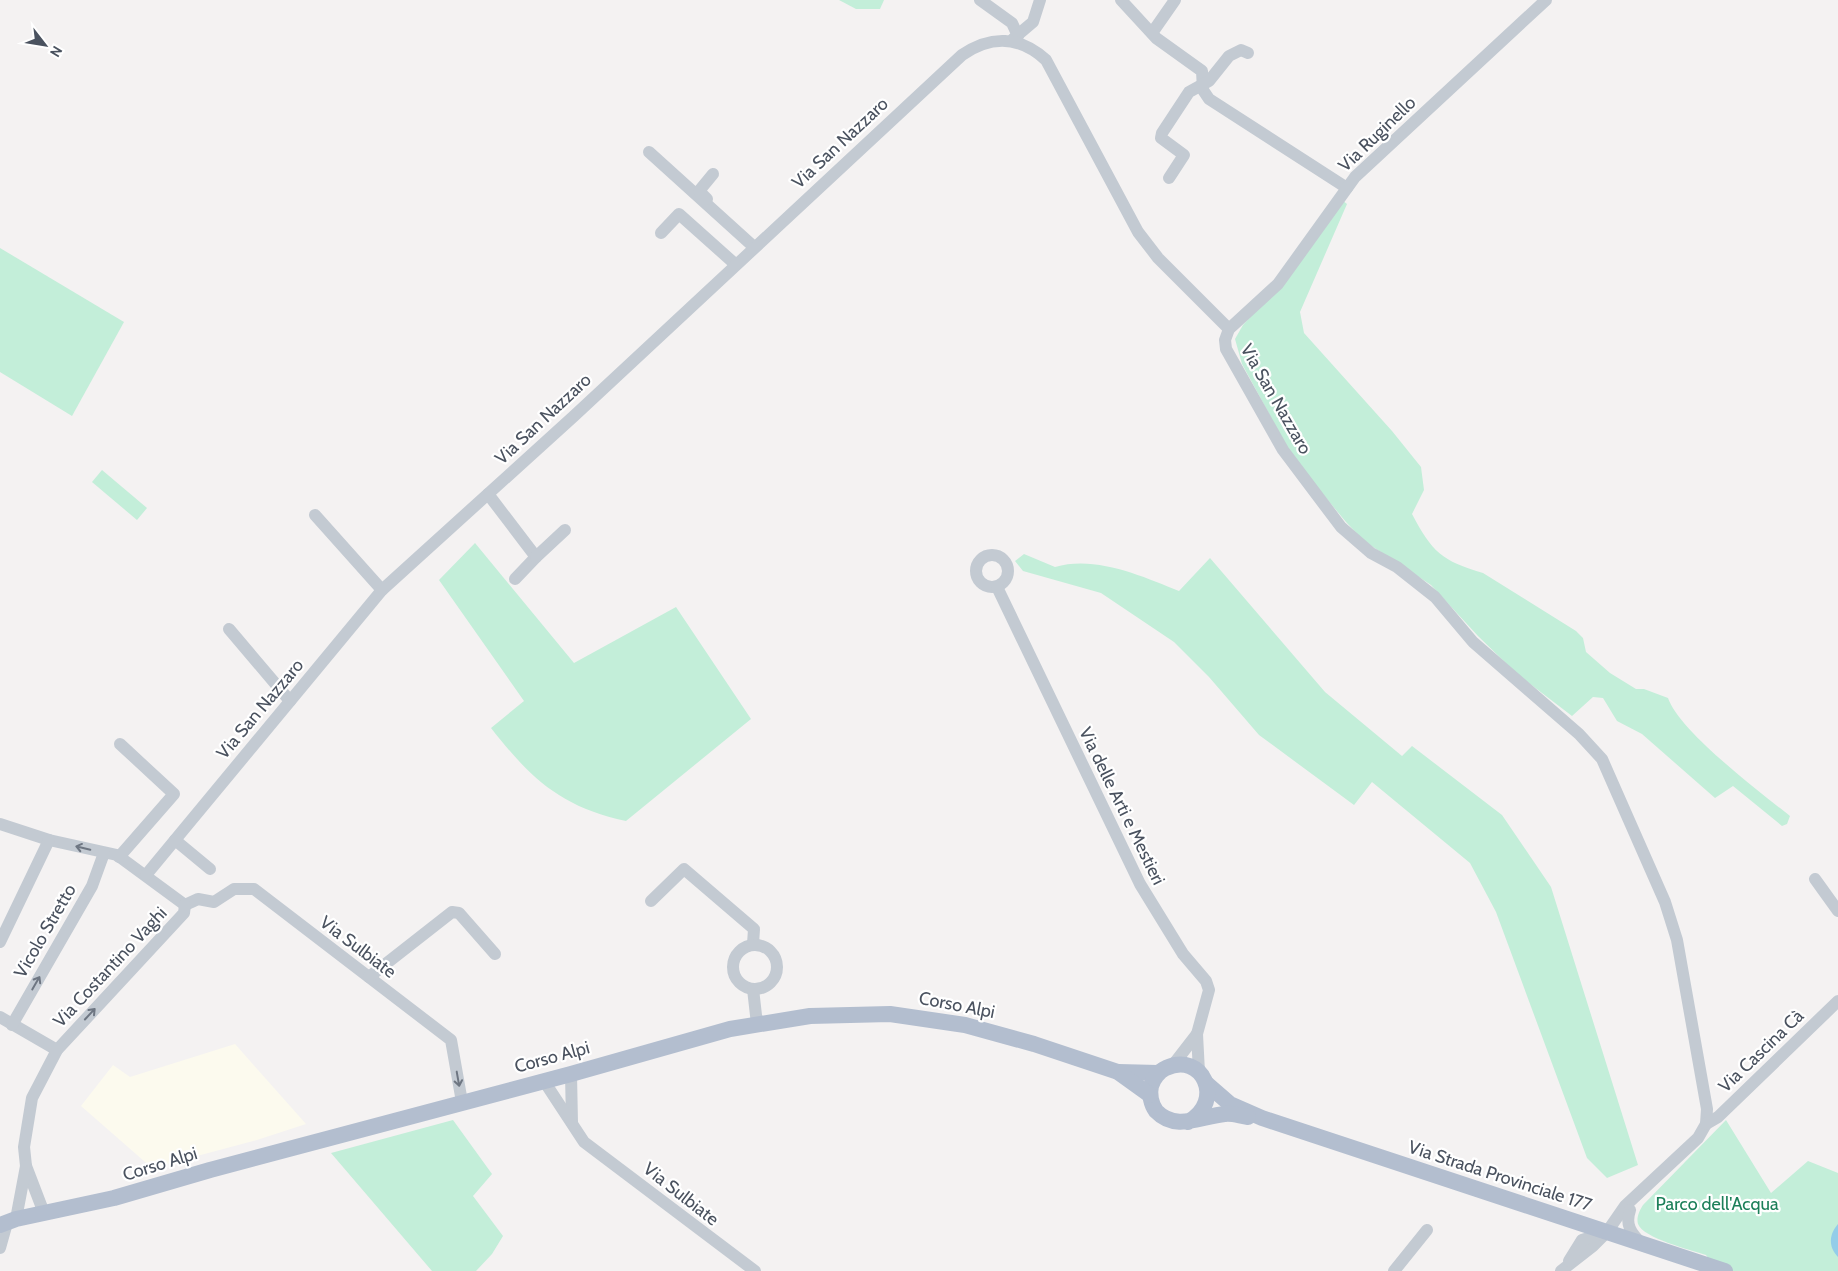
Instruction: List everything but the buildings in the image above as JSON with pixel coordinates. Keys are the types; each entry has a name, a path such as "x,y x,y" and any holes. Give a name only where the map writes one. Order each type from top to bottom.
{"main road":[{"name":"Corso Alpi","path":"7,1222 114,1198 210,1170 571,1074 730,1029 810,1016 840,1014 911,1016 1002,1034 1118,1072 1150,1095"},
{"name":"Via Strada Provinciale 177","path":"1166,1069 1188,1066 1230,1104 1262,1118 1725,1271"},
{"name":"Corso Alpi","path":"1118,1072 1166,1069"},
{"path":"1150,1095 1152,1084 1166,1069"},
{"path":"1188,1122 1202,1112 1207,1103 1203,1078"},
{"name":"Via Strada Provinciale 177","path":"1150,1095 1154,1108 1163,1118 1174,1122 1188,1122 1226,1114 1262,1118"}],"street":[{"path":"980,0 1012,22 1014,38"},
{"path":"1014,38 1033,22 1040,0"},
{"path":"1120,0 1158,39 1202,71 1204,95 1346,188"},
{"path":"1158,39 1175,0"},
{"name":"Via Ruginello","path":"1229,329 1278,284 1325,222 1355,176 1546,0"},
{"name":"Via San Nazzaro","path":"146,875 382,590 962,54 985,42 1014,38 1046,60 1138,232 1158,258 1229,329 1225,340 1226,349 1283,450 1328,511 1360,544 1435,596 1473,642 1580,734 1597,753 1611,775 1665,902 1677,940 1707,1109 1706,1124"},
{"path":"1169,178 1184,154 1161,138 1162,133 1189,92 1209,81 1230,56 1241,50 1248,53"},
{"path":"649,152 756,245"},
{"path":"713,174 699,191 756,245"},
{"path":"661,233 679,214 735,264"},
{"path":"488,494 536,556"},
{"path":"315,515 382,590"},
{"path":"515,579 536,556 565,530"},
{"name":"Via delle Arti e Mestieri","path":"997,587 1140,884 1183,954 1206,981 1209,990 1197,1034 1203,1078"},
{"path":"229,629 290,701"},
{"path":"119,857 174,794 120,744"},
{"path":"0,824 49,840 119,857 185,905"},
{"path":"0,942 49,840"},
{"path":"175,840 210,869"},
{"name":"Vicolo Stretto","path":"12,1025 92,886 104,852"},
{"path":"652,901 684,869 754,929 753,944"},
{"path":"1815,879 1838,911"},
{"name":"Via Sulbiate","path":"185,905 198,899 214,902 234,889 254,889 451,1040 462,1102"},
{"name":"Via Costantino Vaghi","path":"26,1166 24,1147 32,1098 57,1050 184,913 185,905"},
{"path":"369,977 452,912 460,913 495,954"},
{"path":"753,944 769,949 775,955 777,971 768,985 753,989 738,982 732,966 739,951 753,944"},
{"path":"753,989 757,1024"},
{"name":"Via Cascina Cà","path":"1563,1269 1587,1243 1606,1232 1648,1186 1698,1138 1706,1124 1718,1117 1838,1001"},
{"path":"0,1017 57,1050"},
{"name":"Via delle Arti e Mestieri","path":"1166,1069 1197,1034"},
{"path":"571,1074 572,1123"},
{"name":"Via Sulbiate","path":"544,1081 584,1142 753,1270"},
{"path":"26,1166 44,1213"},
{"path":"0,1248 26,1166"},
{"path":"1574,1222 1598,1224 1628,1208"},
{"path":"1628,1208 1627,1219 1629,1229 1641,1243"},
{"path":"1574,1222 1587,1243 1641,1243"},
{"path":"1394,1271 1427,1230"}],"shaded area":[{"path":"235,1044 306,1124 257,1140 152,1168 81,1106 113,1065 130,1077"}],"green space":[{"path":"839,0 884,0 880,9 856,9"},
{"path":"1342,200 1347,204 1300,312 1304,333 1392,431 1421,467 1424,490 1412,514 1426,538 1432,546 1448,559 1483,573 1576,631 1583,638 1586,652 1610,673 1636,689 1644,689 1668,698 1675,712 1704,744 1790,816 1787,824 1782,826 1733,786 1715,798 1642,734 1617,721 1603,698 1593,697 1572,716 1516,673 1478,636 1431,585 1364,541 1312,481 1287,447 1242,364 1235,339 1243,325 1262,304"},
{"path":"0,248 124,322 72,416 0,372"},
{"path":"102,470 147,508 137,520 92,482"},
{"path":"475,543 574,663 676,607 751,719 626,821 583,808 565,799 534,776 491,728 524,701 439,580"},
{"path":"1024,554 1055,567 1070,564 1102,565 1150,579 1179,591 1210,558 1325,692 1402,756 1412,746 1502,815 1551,887 1638,1165 1607,1178 1587,1158 1496,912 1470,863 1372,782 1354,805 1259,735 1209,677 1174,642 1101,593 1023,571 1015,561"},
{"path":"453,1120 492,1174 473,1196 503,1236 492,1254 476,1271 432,1271 331,1153"},
{"name":"Parco dell'Acqua","path":"1726,1120 1771,1193 1808,1161 1838,1173 1838,1271 1706,1271 1711,1262 1706,1255 1658,1239 1642,1229 1638,1224 1643,1205"}],"water":[{"path":"1838,1224 1838,1257 1831,1245 1831,1236"}]}
